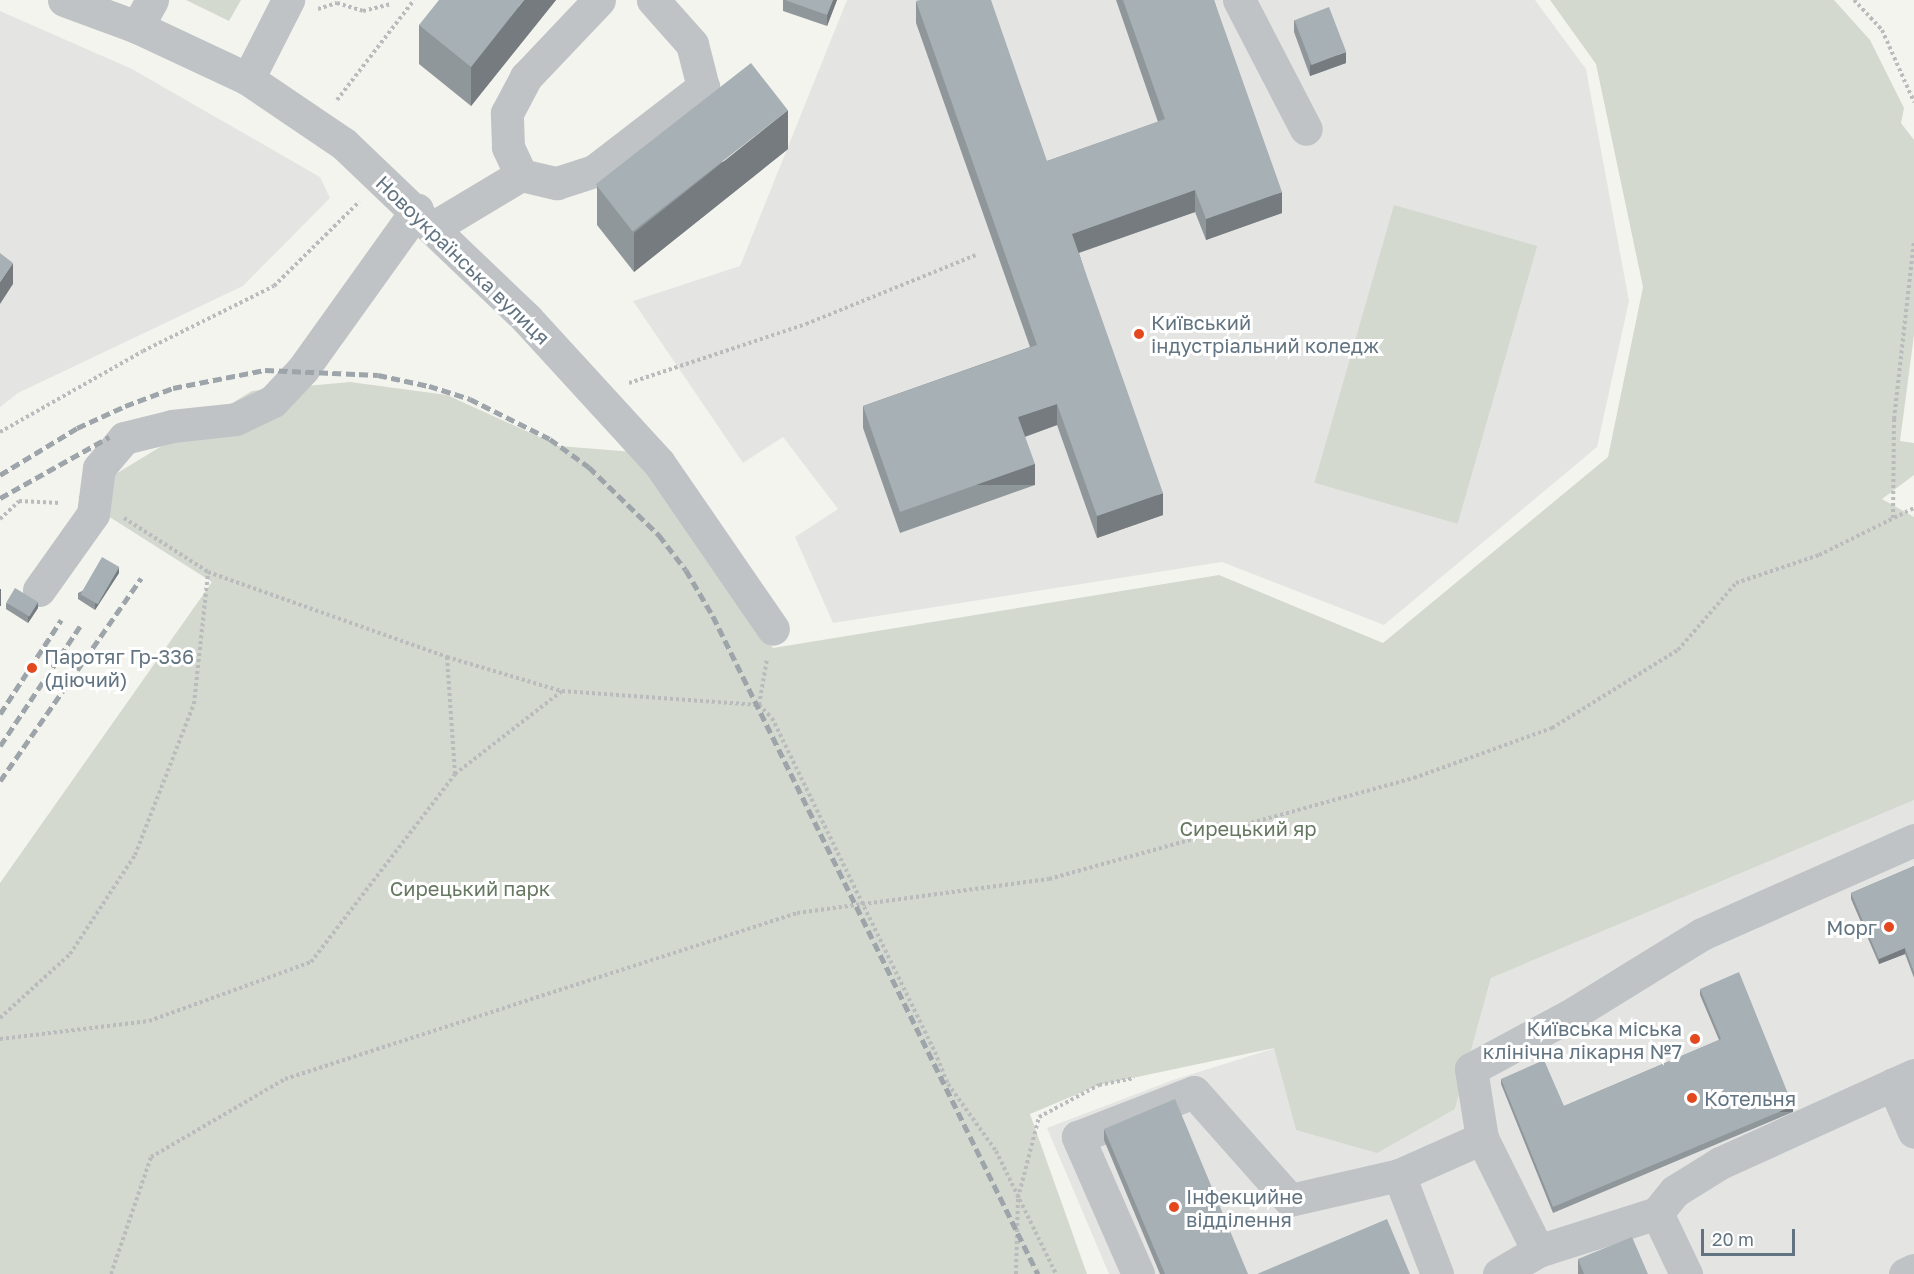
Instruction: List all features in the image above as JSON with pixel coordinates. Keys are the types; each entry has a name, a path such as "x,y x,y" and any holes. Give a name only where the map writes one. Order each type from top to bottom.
{"street":[{"name":"Новоукраїнська вулиця","path":"63,0 144,14 248,79 344,144 425,218 528,319 658,463 773,629"},
{"path":"521,175 508,147 507,113 526,76 599,0"},
{"path":"39,590 93,514 99,468 124,438 172,426 236,419 273,401 303,369 425,218 521,175 557,183 594,171 703,87 692,44 653,0"},
{"path":"1239,0 1306,129"},
{"path":"248,79 282,10"},
{"path":"1538,1251 1482,1138 1471,1069 1574,1013 1702,934 1914,840"},
{"path":"1499,1274 1538,1251 1657,1213 1675,1191 1720,1163 1903,1079 1914,1132"},
{"path":"1138,1274 1078,1137 1194,1092 1290,1200 1399,1175 1482,1138"},
{"path":"1399,1175 1437,1274"},
{"path":"1657,1213 1686,1274"},
{"path":"1905,1274 1914,1270"}],"path":[{"path":"333,105 414,0"},
{"path":"1854,0 1882,30 1914,102"},
{"path":"282,10 337,3 363,11 391,4"},
{"path":"0,432 143,351 274,286 381,180"},
{"path":"1893,518 1894,418 1914,240"},
{"path":"628,384 806,324 976,255"},
{"path":"0,519 19,501 66,504"},
{"path":"111,1274 151,1157 285,1079 797,914 1050,879 1414,778 1552,728 1678,650 1736,583 1819,555 1914,508"},
{"path":"115,512 208,572 447,657 562,691 759,705 772,718 935,1052 948,1084 996,1151 1056,1274"},
{"path":"0,1018 70,954 135,855 194,704 208,572"},
{"path":"759,705 773,629"},
{"path":"447,657 455,774"},
{"path":"0,1039 149,1021 311,962 455,774 562,691"},
{"path":"1016,1274 1018,1198"}],"shaded area":[{"name":"Київський індустріальний коледж","path":"847,0 1535,0 1586,69 1629,301 1597,447 1384,625 1222,562 833,623 795,537 838,509 783,437 743,463 633,301 740,266"},
{"path":"0,11 132,69 320,177 330,198 243,286 18,393 0,407"},
{"name":"Київська міська клінічна лікарня №7","path":"1914,798 1914,1274 1109,1274 1047,1128 1173,1080 1275,1048 1296,1130 1455,1109 1491,978"}],"green space":[{"path":"186,0 241,0 229,21"},
{"path":"1550,0 1834,0 1870,40 1904,108 1901,123 1914,140 1914,335 1900,441 1914,443 1914,475 1882,499 1914,517 1914,800 1491,978 1455,1109 1377,1153 1296,1130 1274,1048 1099,1085 1030,1114 1087,1274 0,1274 0,883 212,582 78,497 252,391 350,382 447,395 559,446 634,452 773,648 1219,575 1383,643 1608,457 1643,287 1596,64"},
{"path":"1394,205 1537,246 1458,524 1314,483"}],"building":[{"path":"439,0 524,0 471,67 419,25"},
{"path":"785,0 833,0 827,15"},
{"path":"991,0 1047,161 1165,119 1123,0 1214,0 1282,192 1206,219 1195,190 1072,234 1163,493 1097,516 1057,404 1018,417 1035,464 900,512 863,406 1037,345 916,1"},
{"path":"1329,7 1346,52 1312,65 1294,20"},
{"path":"751,63 788,110 633,232 596,184"},
{"path":"0,253 13,263 0,282"},
{"path":"102,557 119,567 98,604 80,594"},
{"path":"15,588 38,602 29,616 6,603"},
{"name":"Морг","path":"1914,866 1914,972 1905,948 1879,959 1851,893"},
{"name":"Котельня","path":"1739,972 1793,1106 1553,1207 1501,1079 1544,1060 1564,1106 1721,1039 1700,989"},
{"name":"Інфекцийне відділення","path":"1175,1099 1248,1274 1165,1274 1104,1129"},
{"name":"Інфекцийне відділення","path":"1387,1219 1410,1274 1257,1274"},
{"path":"1632,1237 1648,1274 1584,1274 1578,1259"}],"railway":[{"path":"0,475 77,428 125,406 173,388 265,370 378,375 429,386 470,399 550,439 589,467 659,535 686,570 713,616 1038,1274"},
{"path":"0,498 109,437"},
{"path":"0,781 141,578"},
{"path":"0,714 61,620"},
{"path":"0,746 80,626"}],"place":[{"name":"Київський індустріальний коледж","path":"1139,334"},
{"name":"Паротяг Гр-336 (діючий)","path":"32,668"},
{"name":"Морг","path":"1889,927"},
{"name":"Київська міська клінічна лікарня №7","path":"1695,1039"},
{"name":"Котельня","path":"1692,1098"},
{"name":"Інфекцийне відділення","path":"1174,1207"}],"park label":[{"name":"Сирецький яр","path":"1248,828"},
{"name":"Сирецький парк","path":"470,888"}]}
